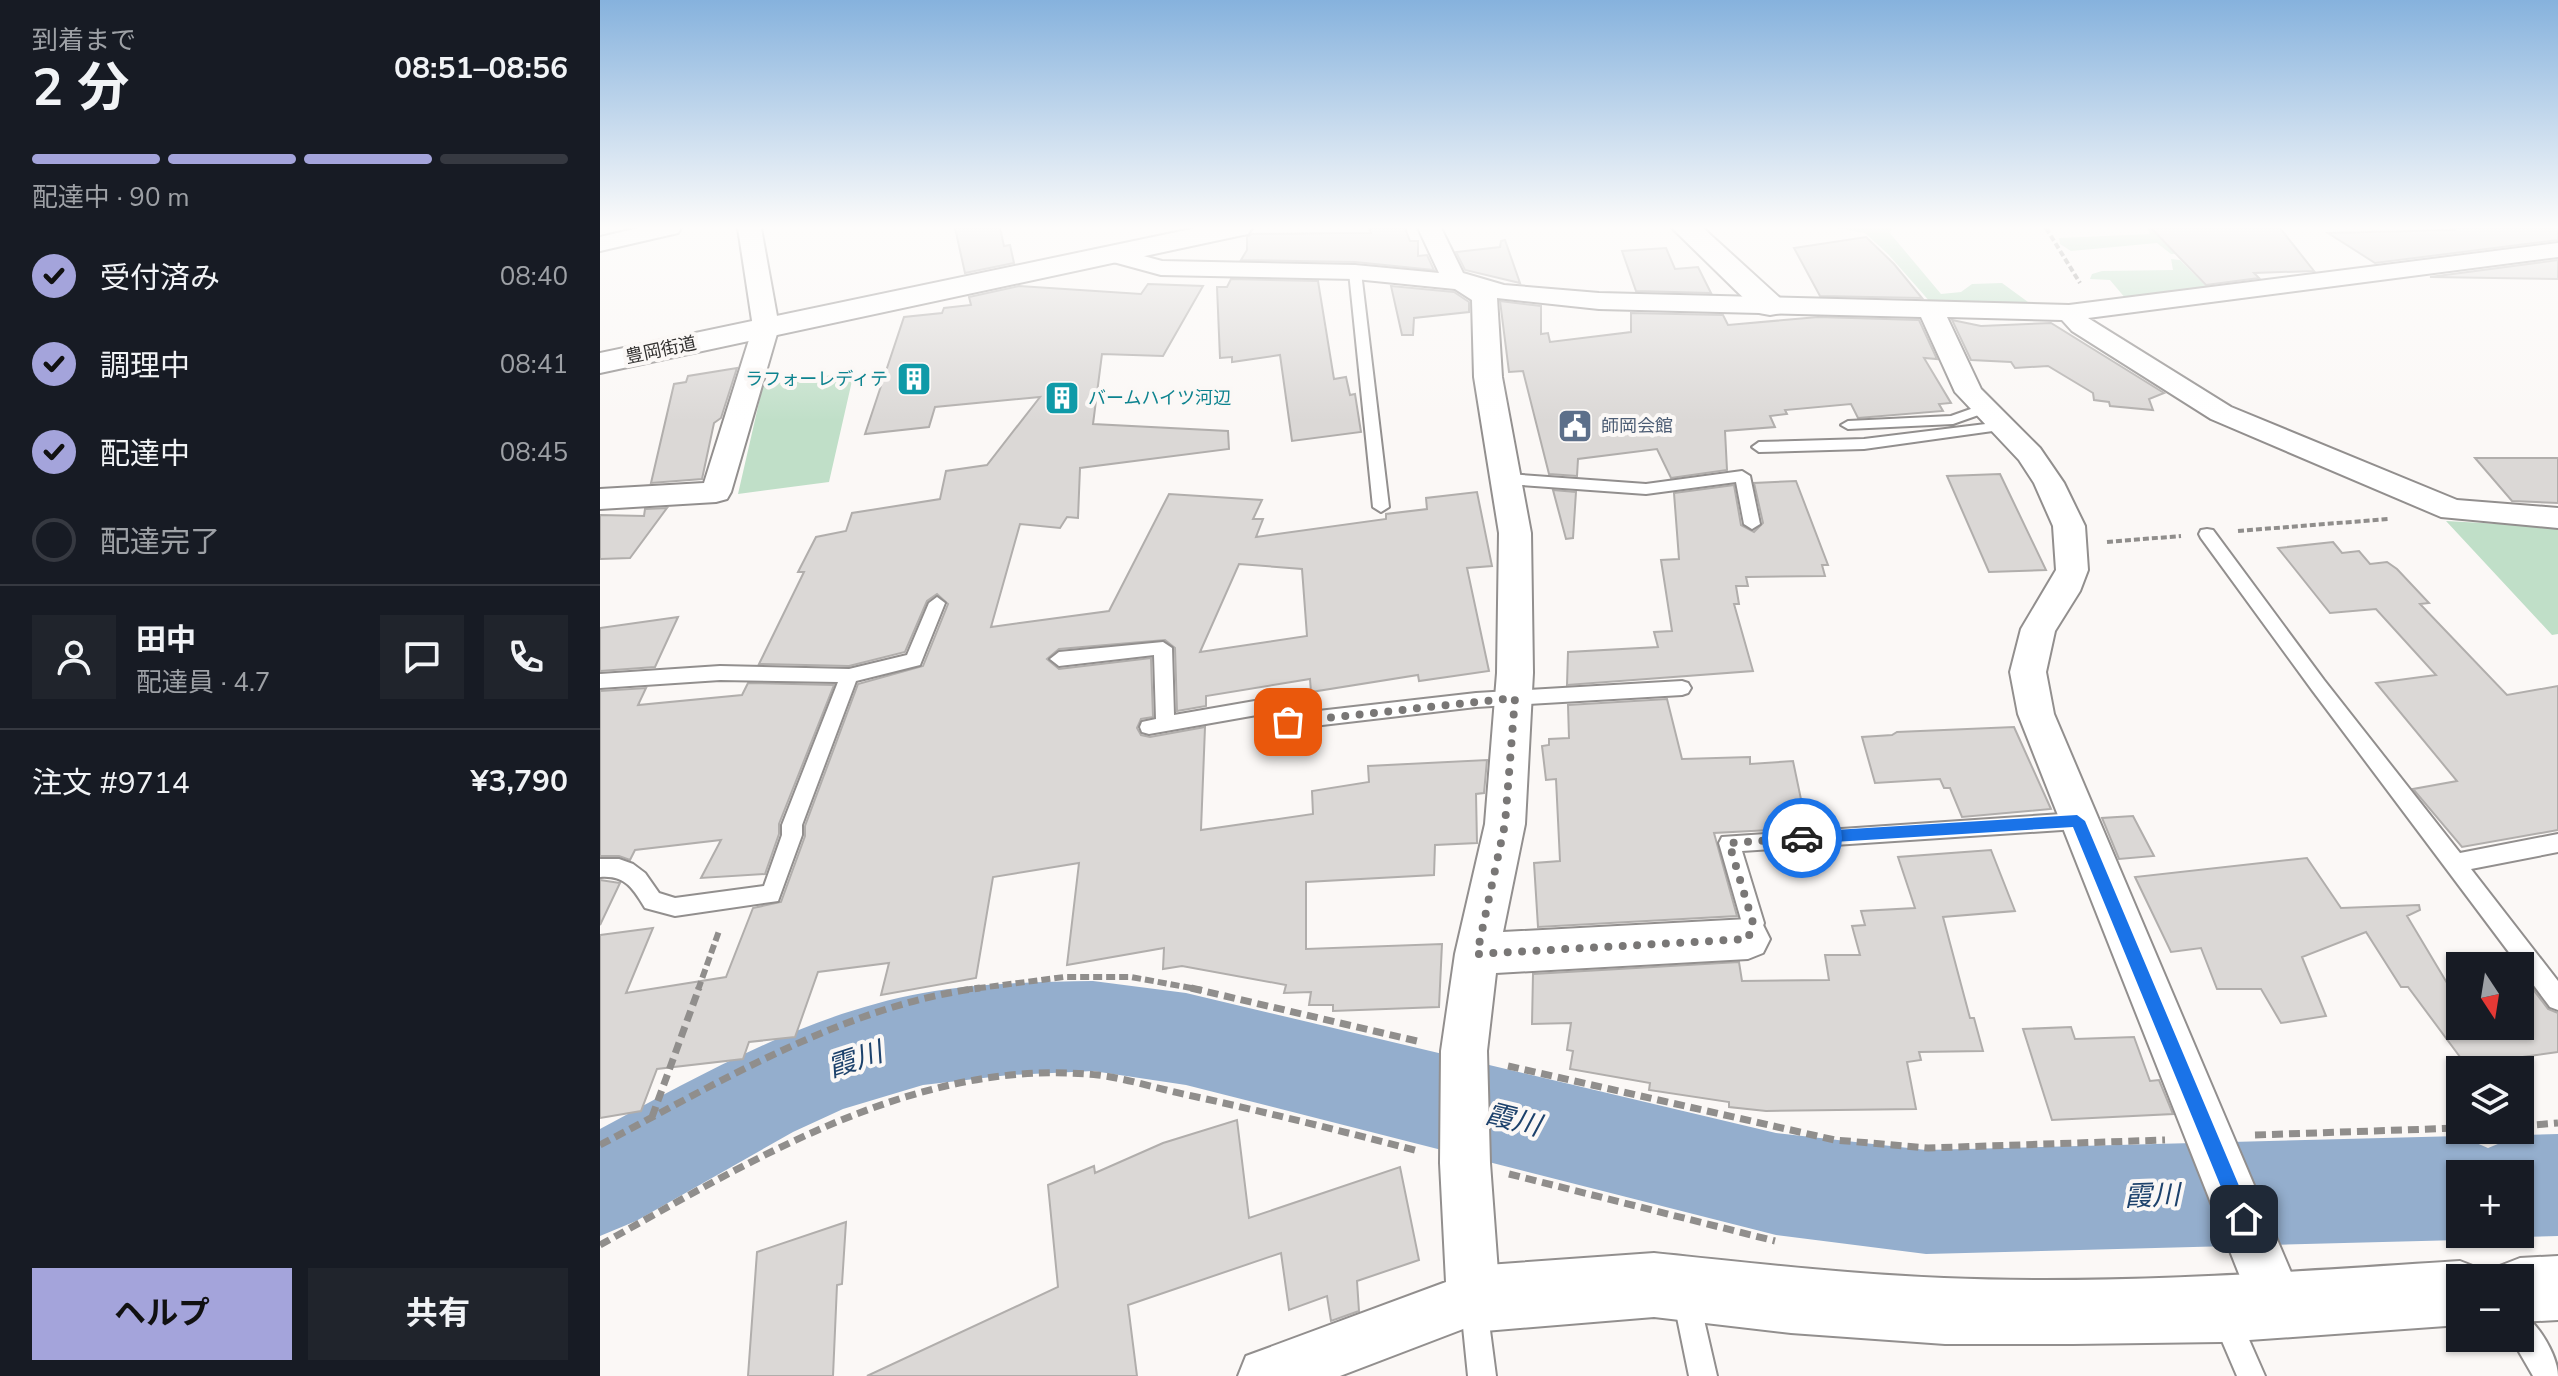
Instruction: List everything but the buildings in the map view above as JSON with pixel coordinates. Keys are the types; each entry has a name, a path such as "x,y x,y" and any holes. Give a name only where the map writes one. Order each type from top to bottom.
{"street":[{"path":"600,499 716,492 766,327 760,292"},
{"name":"豊岡街道","path":"600,363 934,292"},
{"path":"1473,1299 1465,1156 1464,1056 1477,954 1505,824 1515,698 1515,533 1488,377 1484,297 1478,292"},
{"path":"1506,292 1584,300 1931,310 2160,292"},
{"path":"1755,292 1770,306"},
{"path":"2077,301 2081,326 2221,413 2452,510 2558,518"},
{"path":"1931,310 1969,392 2030,454 2049,483 2069,526 2073,545 2072,570 2063,591 2038,629 2028,672 2036,714 2077,821 2254,1244 2249,1306"},
{"path":"1477,954 1748,939"},
{"path":"1266,1376 1473,1299 1654,1285 1791,1300 1945,1311 2249,1306 2446,1294"},
{"path":"2534,1289 2558,1288"}],"lane":[{"path":"1357,292 1381,507"},
{"path":"1848,425 1992,417"},
{"path":"1759,447 1864,444 1992,417"},
{"path":"1508,479 1646,489 1742,476 1752,524"},
{"path":"2207,534 2558,999"},
{"path":"600,681 720,673 849,676 914,660 937,603"},
{"path":"1059,659 1163,648 1157,725 1272,705 1288,722 1515,698 1682,688"},
{"path":"600,868 614,866 637,876 652,901 675,907 771,894 792,835 792,825 849,676"},
{"path":"1748,939 1753,923 1729,843 2077,821"},
{"path":"2455,863 2558,843"},
{"path":"1683,1287 1703,1376"},
{"path":"1473,1299 1482,1376"},
{"path":"2249,1306 2251,1376"},
{"path":"2534,1351 2549,1376"}],"path":[{"path":"2073,292 2077,301"},
{"path":"2073,545 2420,517 2452,510"},
{"path":"651,1118 730,900"},
{"path":"600,1145 759,1063 861,1017 954,991 1064,977 1131,977 1187,987 1464,1056 1835,1140 1928,1148 2446,1129"},
{"path":"600,1245 749,1162 841,1118 930,1092 1026,1075 1096,1075 1465,1156 1782,1243"},
{"path":"2534,1125 2558,1123"}],"green space":[{"path":"1922,292 2015,292 2028,302 2025,305 1931,303"},
{"path":"2120,292 2177,292 2126,299"},
{"path":"854,372 829,482 738,494 763,385"},
{"path":"2446,521 2558,527 2558,634 2552,635"}],"waterway":[{"name":"霞川","path":"600,1185 758,1097 835,1064 923,1039 1009,1029 1093,1026 1186,1039 1776,1184 1926,1202 2446,1188"},
{"name":"霞川","path":"2534,1186 2558,1185"}],"way so far":[{"path":"1288,722 1515,698 1505,824 1477,954 1748,939 1753,923 1729,843 1802,838"}],"place":[{"name":"ラフォーレディテ","path":"914,379"},
{"name":"バームハイツ河辺","path":"1062,398"},
{"name":"師岡会館","path":"1575,426"}],"route":[{"path":"1802,838 2077,821 2244,1219"}]}
